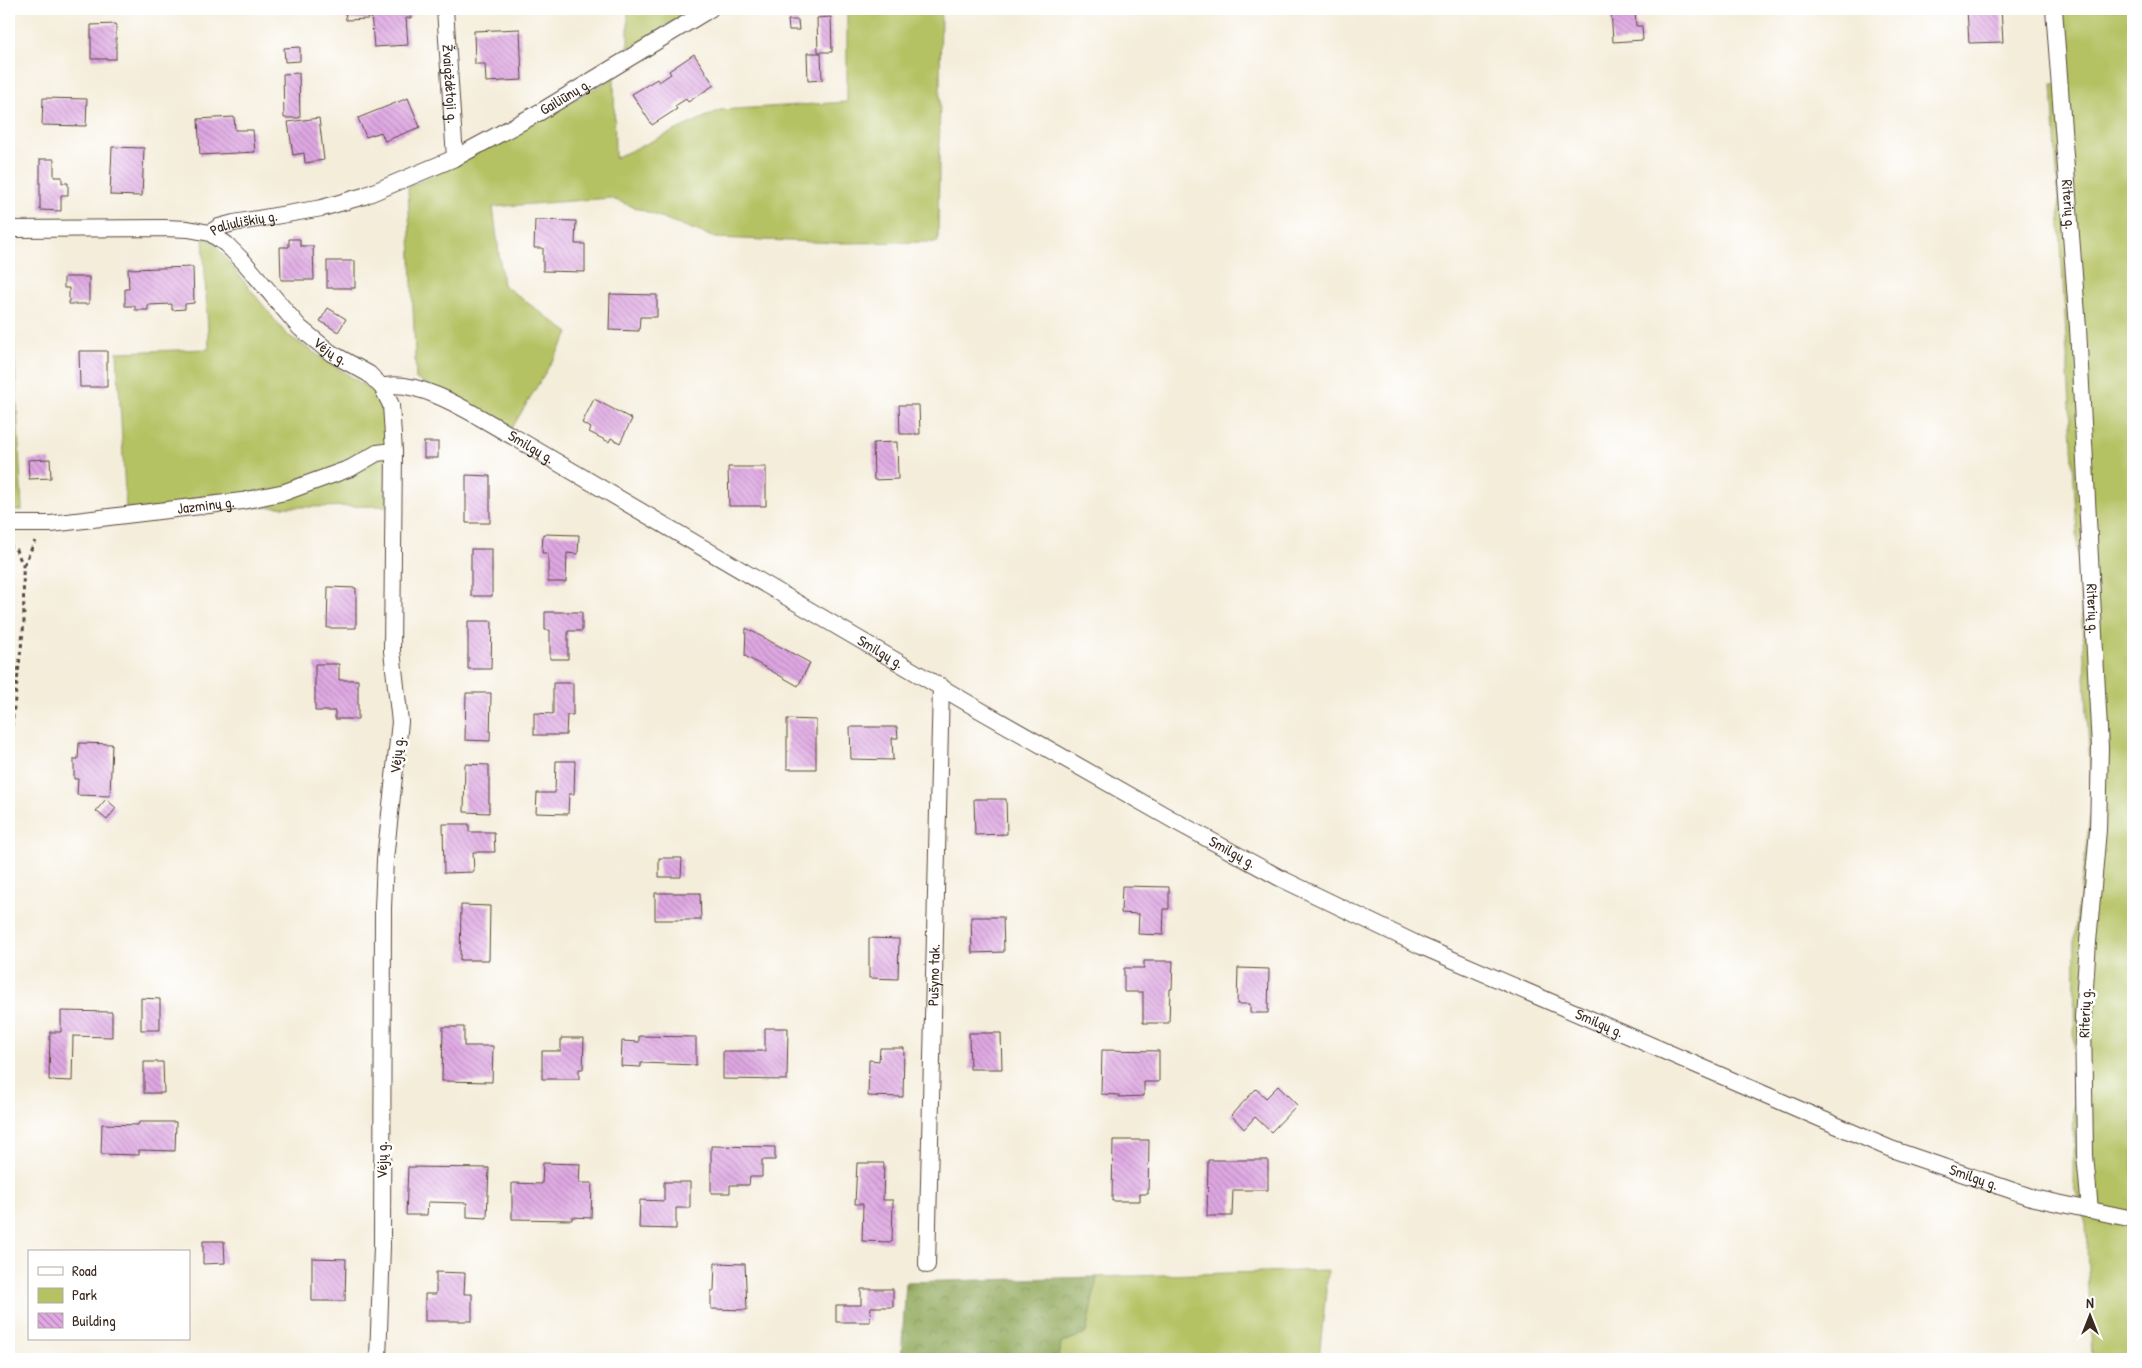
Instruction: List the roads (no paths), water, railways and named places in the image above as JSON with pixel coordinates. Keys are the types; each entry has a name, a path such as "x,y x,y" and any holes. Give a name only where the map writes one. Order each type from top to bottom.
{"street":[{"name":"Žvaigždėtoji g.","path":"445,9 456,158"},
{"name":"Gailiūnų g.","path":"415,175 456,158 540,112 710,9"},
{"name":"Riterių g.","path":"2054,9 2079,338 2100,748 2098,830 2083,1018 2085,1155 2090,1210"},
{"name":"Paliuliškių g.","path":"9,228 164,228 188,229 210,233 219,227 234,223 322,208 364,196 415,175"},
{"name":"Vėjų g.","path":"210,233 226,244 244,262 300,328 331,353 369,374 382,386 391,406 394,451 392,642 400,722 383,908 382,1236 378,1359"},
{"name":"Smilgų g.","path":"382,386 403,384 443,398 514,437 978,709 1173,820 1280,878 1421,946 1891,1149 2034,1198 2133,1219"},
{"name":"Jazminų g.","path":"9,524 51,524 242,501 285,492 351,468 377,453 394,451"},
{"name":"Pušyno tak.","path":"927,1265 941,686"}]}
